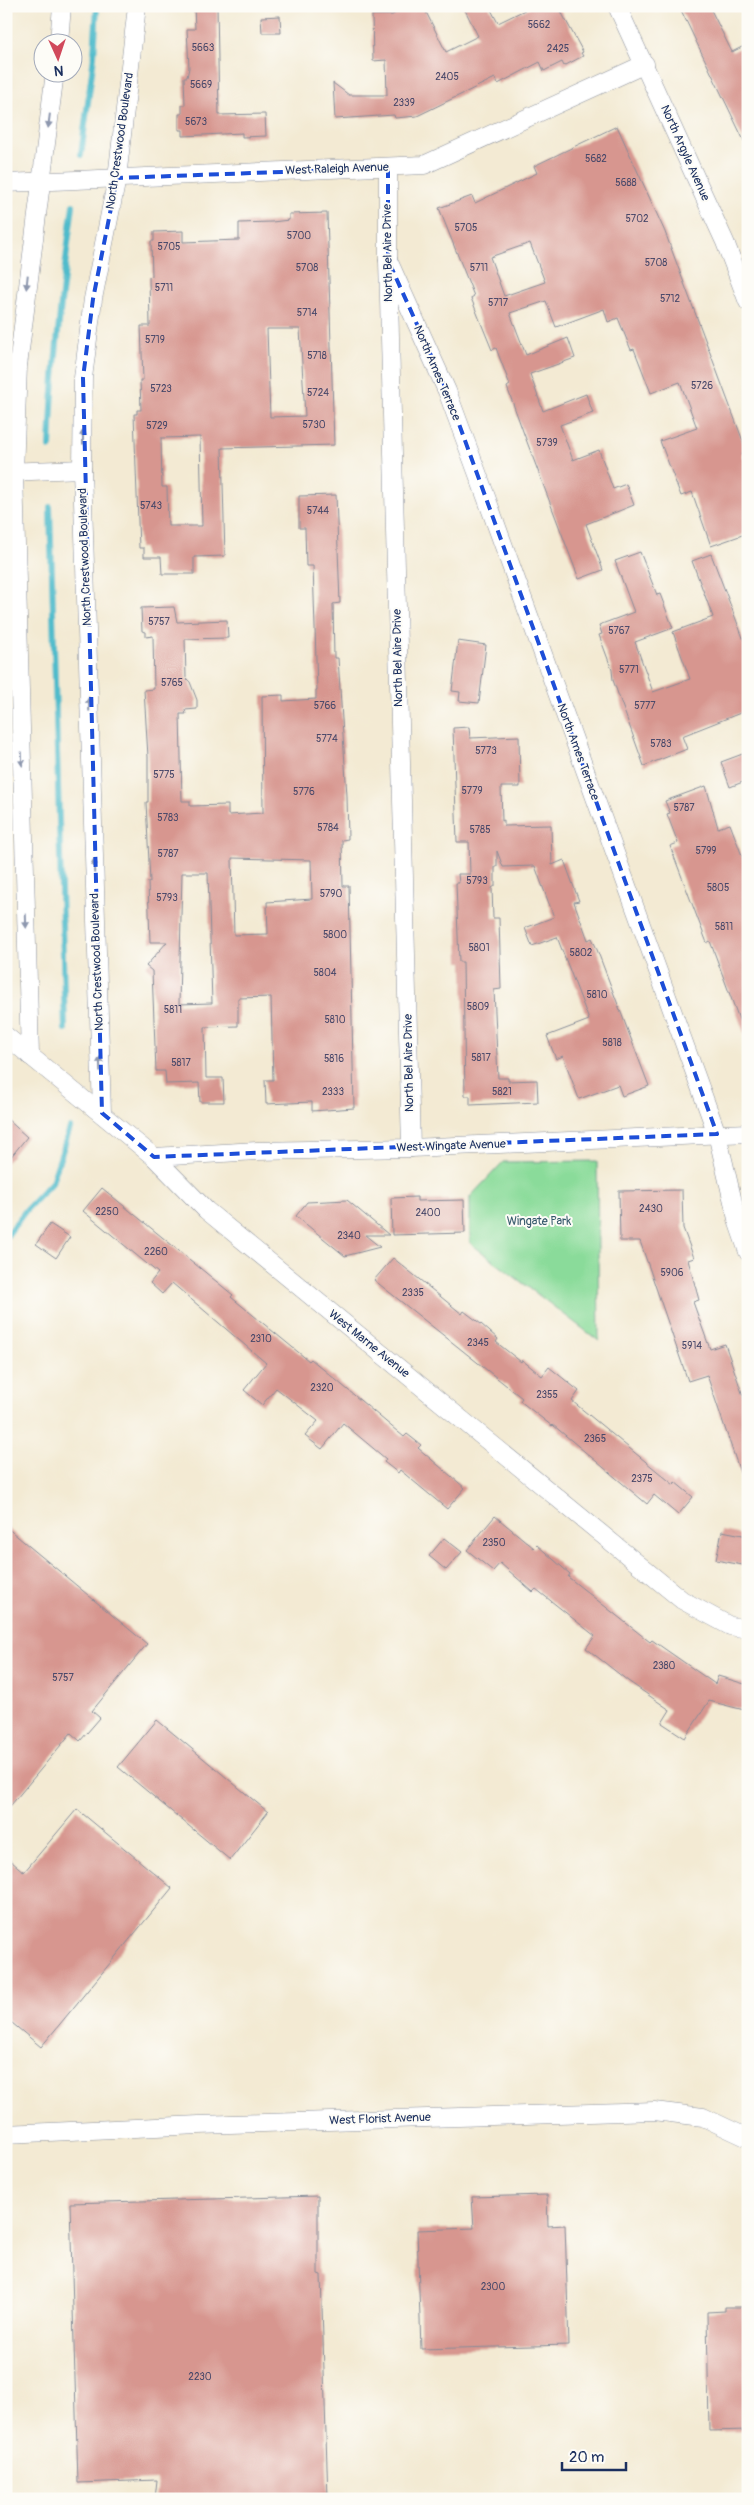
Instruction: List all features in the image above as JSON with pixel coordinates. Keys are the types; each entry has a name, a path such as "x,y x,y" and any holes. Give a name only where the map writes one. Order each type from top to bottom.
{"street":[{"path":"60,32 62,6"},
{"name":"North Crestwood Boulevard","path":"102,1113 82,469 83,378 93,299 117,178 137,6"},
{"name":"North Argyle Avenue","path":"617,6 725,242 748,302"},
{"name":"West Raleigh Avenue","path":"6,183 424,165 645,64"},
{"path":"30,1056 10,472 18,366 54,82"},
{"name":"North Bel Aire Drive","path":"388,168 388,260 411,1148"},
{"name":"North Ames Terrace","path":"388,260 447,390 717,1134 738,1223 748,1252"},
{"path":"10,472 82,469"},
{"name":"West Marne Avenue","path":"6,1036 102,1113 154,1158 206,1210 682,1600 730,1626 748,1629"},
{"name":"West Wingate Avenue","path":"154,1158 257,1151 411,1148 748,1133"},
{"name":"West Florist Avenue","path":"6,2134 199,2125 654,2111 703,2117 748,2138"}],"highlighted area":[{"path":"388,168 388,260 447,391 717,1134 154,1157 102,1113 83,378 93,299 117,178"}],"green space":[{"name":"Wingate Park","path":"597,1161 599,1341 470,1243 470,1197 503,1162"}],"building":[{"path":"194,6 217,6 219,115 265,114 266,136 242,137 242,133 183,136 183,130 179,130 179,114 182,114 182,105 185,105 184,77 187,77 189,68 187,29 195,29"},
{"path":"410,6 423,6 446,52 478,36 463,6 489,6 498,23 533,6 558,6 583,52 581,53 583,56 564,66 562,62 544,71 540,62 498,84 495,78 417,116 395,118 394,115 335,119 333,83 349,95 387,95 386,60 373,61 372,15 392,15"},
{"path":"679,6 709,6 732,52 748,44 748,149"},
{"path":"280,16 281,33 262,33 261,17"},
{"path":"617,126 665,232 747,452 742,454 748,470 748,533 711,546 692,492 681,496 660,441 697,428 680,382 651,393 634,349 631,350 618,318 608,322 604,309 556,327 546,301 510,313 526,355 568,338 575,358 530,374 543,411 586,394 593,413 560,425 573,460 599,450 613,489 626,484 634,505 586,524 603,570 579,579 507,387 510,385 496,348 492,350 481,323 471,298 474,296 439,208 472,196 475,203 537,173 534,166","holes":["530,243 545,282 504,296 490,257"]},
{"path":"327,213 334,445 222,448 225,556 194,557 194,574 162,574 161,557 144,557 144,548 139,548 134,414 137,414 137,410 141,410 140,380 143,380 141,326 150,326 149,277 152,276 151,241 154,241 154,232 183,231 183,242 239,240 239,223 289,220 289,214","holes":["267,329 300,329 305,416 270,417","200,437 202,526 168,526 167,487 162,487 161,438"]},
{"path":"336,495 340,603 333,604 334,658 338,658 347,796 348,839 342,840 343,886 349,886 354,1108 312,1111 312,1102 266,1104 265,1080 273,1080 271,997 238,998 238,1026 205,1027 206,1078 223,1078 224,1102 200,1102 199,1083 166,1084 165,1071 156,1071 152,971 146,966 167,942 150,942 148,882 150,882 146,802 148,802 148,757 144,690 154,689 153,636 146,637 146,632 142,631 141,608 174,607 177,622 227,620 228,638 185,639 186,678 190,682 197,700 197,709 185,710 186,714 180,714 182,801 190,801 190,806 228,805 228,815 263,813 262,696 283,695 283,701 316,699 313,566 306,566 305,528 299,528 299,496","holes":["232,858 311,860 312,899 267,902 268,934 234,935","182,873 208,873 212,1003 179,1004"]},
{"path":"640,552 657,595 660,594 673,628 635,642 653,692 690,679 673,632 713,617 692,561 711,554 748,651 748,710 682,736 687,749 644,766 599,635 602,634 599,625 634,612 615,561"},
{"path":"458,641 486,645 479,703 459,701 460,692 452,691"},
{"path":"469,727 470,738 519,736 520,787 501,787 502,821 504,820 504,826 551,825 552,865 564,860 579,901 574,902 588,940 592,938 596,947 649,1086 622,1096 618,1085 579,1099 563,1056 556,1059 547,1036 589,1020 557,937 532,946 525,928 554,917 535,866 503,867 497,851 495,886 492,888 493,918 499,918 501,989 494,990 498,1078 508,1078 508,1081 537,1080 538,1102 470,1105 470,1096 465,1096 463,962 459,962 456,883 459,883 458,874 470,874 469,842 457,842 453,728"},
{"path":"748,752 748,780 730,787 721,762"},
{"path":"706,786 718,828 730,824 744,861 748,859 746,1038 710,941 707,943 670,846 678,843 667,814 670,813 665,801"},
{"path":"6,1118 27,1137 6,1163"},
{"path":"102,1188 233,1295 231,1297 309,1361 311,1359 404,1437 407,1434 421,1445 418,1448 465,1488 447,1509 400,1470 398,1473 384,1462 386,1459 343,1423 322,1449 305,1436 318,1421 276,1388 262,1405 244,1390 266,1363 172,1283 162,1294 150,1283 158,1273 83,1211"},
{"path":"682,1190 683,1228 694,1258 688,1260 699,1300 693,1302 710,1349 725,1344 748,1410 748,1487 745,1487 707,1375 688,1381 640,1241 620,1241 619,1191"},
{"path":"417,1197 417,1201 464,1200 465,1233 392,1235 391,1198"},
{"path":"347,1200 389,1235 365,1235 380,1247 345,1256 296,1216 307,1202"},
{"path":"50,1224 70,1237 56,1258 36,1244"},
{"path":"393,1258 462,1314 464,1311 481,1324 498,1339 496,1342 521,1362 522,1360 542,1376 549,1367 579,1391 572,1401 674,1485 675,1482 693,1497 678,1515 654,1495 647,1504 553,1425 520,1401 522,1398 374,1280"},
{"path":"495,1516 534,1548 537,1545 570,1574 568,1577 650,1642 652,1640 715,1684 718,1676 748,1685 748,1711 709,1701 685,1738 662,1723 670,1710 628,1681 586,1648 595,1636 536,1589 533,1592 500,1563 493,1571 467,1550"},
{"path":"6,1527 147,1644 92,1711 100,1718 80,1741 71,1733 6,1811"},
{"path":"722,1531 748,1536 748,1566 716,1560"},
{"path":"444,1538 462,1552 446,1570 429,1556"},
{"path":"157,1720 268,1812 230,1860 118,1767"},
{"path":"77,1809 172,1888 41,2047 6,2018 6,1857 24,1872"},
{"path":"547,2195 548,2226 565,2225 569,2345 421,2349 417,2230 474,2228 472,2197"},
{"path":"318,2196 318,2274 321,2275 328,2499 155,2499 157,2480 78,2483 70,2203"},
{"path":"725,2307 748,2307 748,2430 709,2431 707,2312 725,2311"}],"waterway":[{"path":"81,155 94,56 97,6"},
{"path":"50,447 58,326 73,205"},
{"path":"50,507 65,1029"},
{"path":"6,1237 26,1210 52,1182 70,1128"}]}
